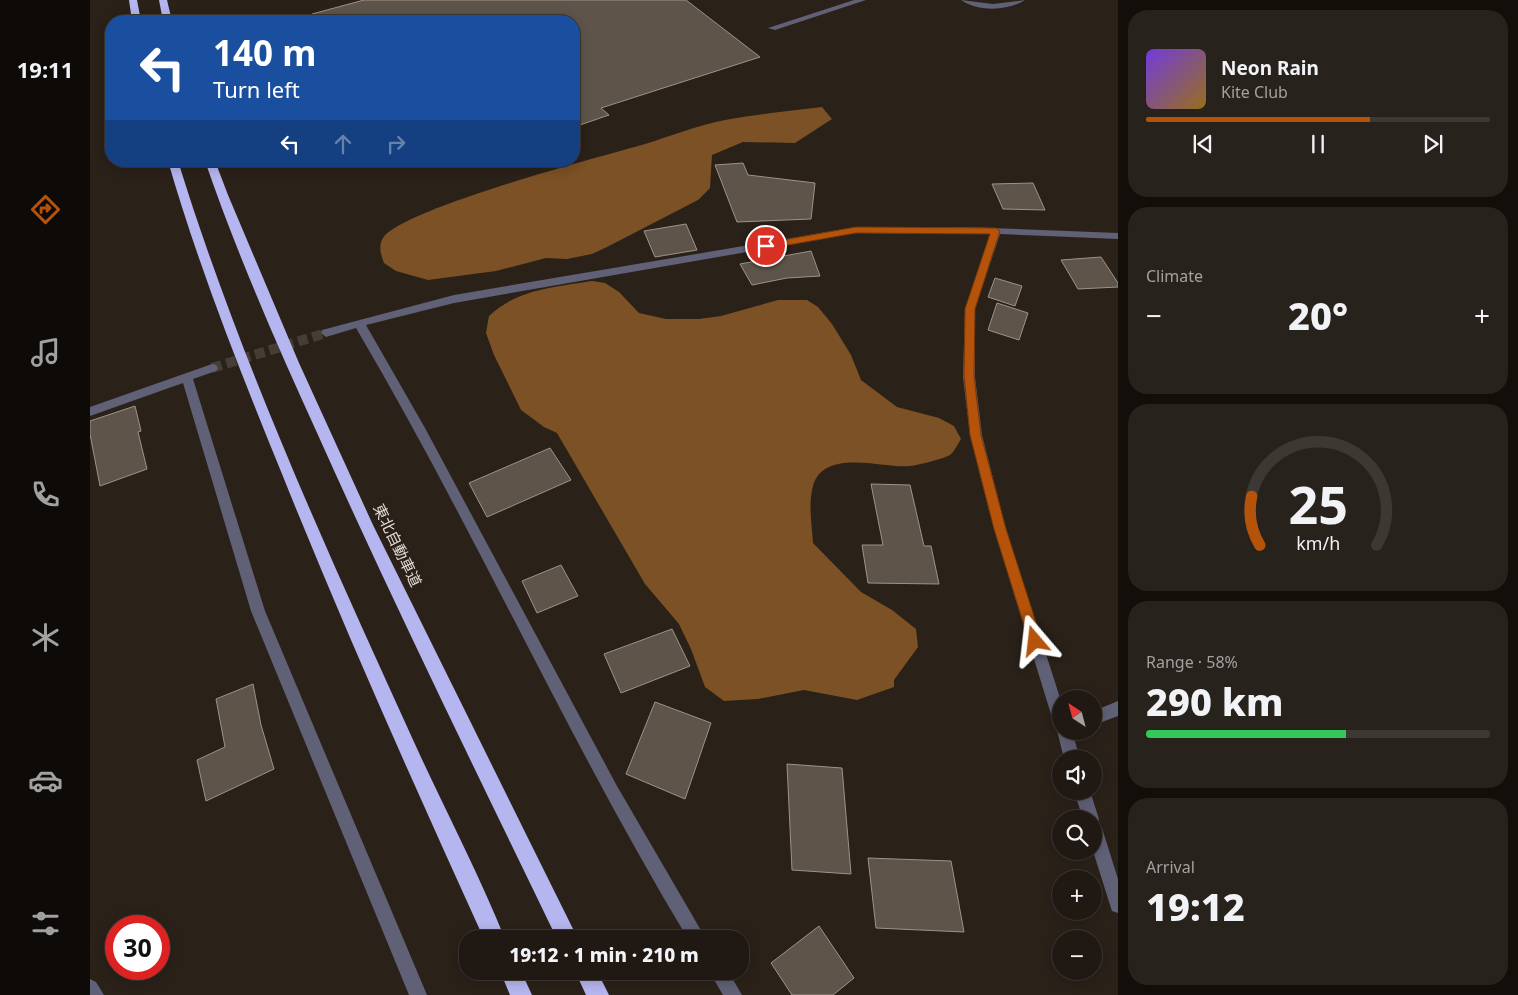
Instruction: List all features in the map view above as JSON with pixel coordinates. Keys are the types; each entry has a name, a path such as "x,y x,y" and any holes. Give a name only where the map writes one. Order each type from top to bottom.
{"highway":[{"path":"133,0 136,15"},
{"path":"163,0 167,15"},
{"path":"175,167 186,205 246,366 320,550 491,930"},
{"name":"東北自動車道","path":"212,167 292,364 366,526 564,930"},
{"path":"514,980 521,995"},
{"path":"590,980 598,995"}],"street":[{"path":"772,28 862,0"},
{"path":"965,0 980,5 1002,7 1021,0"},
{"path":"326,333 359,322 454,299 856,230 996,231 1118,236"},
{"path":"996,231 970,309 969,376 976,435 1000,529 1052,693"},
{"path":"359,322 396,382 585,744 649,860 692,930"},
{"path":"90,412 212,368"},
{"path":"186,376 258,611 418,995"},
{"path":"1102,716 1118,708"},
{"path":"1102,854 1118,905"},
{"path":"724,980 733,995"},
{"path":"90,988 95,995"}],"shaded area":[{"path":"822,107 832,119 795,143 743,142 712,155 710,188 698,200 592,254 567,259 546,258 496,271 428,280 396,271 384,263 381,251 381,241 383,238 398,226 426,213 548,171 562,167 580,167 580,162 715,122"},
{"path":"592,281 605,283 619,292 639,313 666,319 699,319 721,316 778,300 807,300 818,307 832,324 851,355 861,380 897,407 939,418 954,426 961,439 953,452 947,457 910,466 856,462 842,463 829,467 819,474 813,486 811,507 813,543 861,592 892,610 916,629 918,647 894,680 894,687 857,700 804,690 758,699 724,701 705,687 691,649 679,624 645,584 557,433 544,427 521,410 494,355 486,333 489,316 512,300 538,291"}],"building":[{"path":"364,0 686,0 760,57 601,108 609,115 580,125 580,15 312,14"},
{"path":"743,163 748,175 815,183 811,219 737,222 715,165"},
{"path":"1033,183 1045,210 1003,209 992,184"},
{"path":"686,224 697,250 655,257 644,231"},
{"path":"811,251 820,276 787,278 752,285 740,264"},
{"path":"1101,257 1118,283 1118,287 1078,289 1061,260"},
{"path":"995,278 1022,286 1015,306 988,297"},
{"path":"997,303 1028,313 1019,340 988,330"},
{"path":"135,406 141,431 138,432 147,469 100,486 90,434 90,421"},
{"path":"550,448 571,480 487,517 469,483"},
{"path":"871,484 910,485 924,546 931,546 939,584 868,583 862,545 883,545"},
{"path":"561,565 578,596 537,613 522,581"},
{"path":"672,629 690,666 621,693 604,654"},
{"path":"253,684 261,725 274,769 206,801 197,760 225,747 216,699"},
{"path":"655,702 711,723 685,799 626,774"},
{"path":"787,764 842,768 851,874 792,870"},
{"path":"868,858 951,861 964,932 876,928"},
{"path":"819,926 854,978 833,995 792,995 771,963"}],"tunnel":[{"path":"212,368 326,333"}],"route":[{"path":"766,246 856,230 996,231 970,309 969,376 976,435 1000,529 1035,641"}]}
